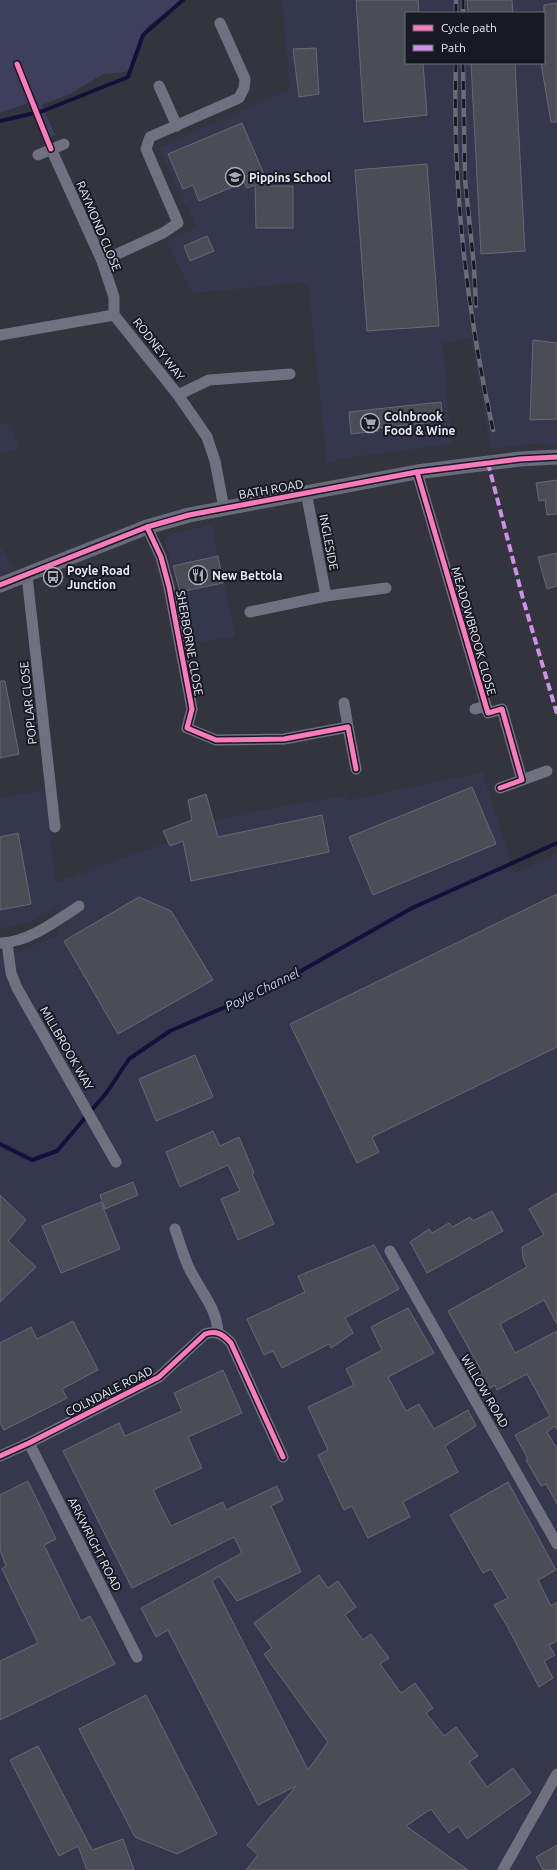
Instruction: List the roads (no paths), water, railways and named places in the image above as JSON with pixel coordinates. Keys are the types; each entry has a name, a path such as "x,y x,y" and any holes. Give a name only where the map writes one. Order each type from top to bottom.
{"street":[{"path":"102,261 163,233 178,223 146,149 150,137 239,98 244,88 245,79 220,23"},
{"path":"159,86 177,126"},
{"path":"38,155 64,144"},
{"name":"RAYMOND CLOSE","path":"51,149 102,261 114,297 114,314"},
{"path":"0,335 114,314"},
{"name":"RODNEY WAY","path":"114,314 178,395 207,437 214,461 224,508"},
{"path":"178,395 209,380 290,374"},
{"name":"BATH ROAD","path":"0,585 27,576 147,527 189,515 417,472 520,459 557,457"},
{"name":"MEADOWBROOK CLOSE","path":"417,472 488,713 502,709 522,780"},
{"name":"INGLESIDE","path":"306,492 326,596"},
{"name":"SHERBORNE CLOSE","path":"147,527 161,557 169,587 192,709 187,728 216,740 284,739 348,727"},
{"name":"POPLAR CLOSE","path":"27,576 55,827"},
{"path":"250,612 326,596 386,588"},
{"path":"344,703 356,768"},
{"name":"MEADOWBROOK CLOSE","path":"475,709 486,706"},
{"path":"500,788 548,771"},
{"path":"4,943 35,933 79,906"},
{"name":"MILLBROOK WAY","path":"4,943 17,988 85,1104 116,1162"},
{"path":"175,1229 190,1271 209,1300 218,1322 218,1333 224,1335 231,1343 283,1457"},
{"name":"WILLOW ROAD","path":"390,1250 557,1544"},
{"name":"COLNDALE ROAD","path":"0,1456 29,1443 159,1377 205,1334 211,1332 218,1333"},
{"name":"ARKWRIGHT ROAD","path":"29,1443 137,1657"},
{"path":"503,1870 557,1774"}],"waterway":[{"path":"0,121 43,111 128,77 143,35 183,0"},
{"name":"Poyle Channel","path":"0,1144 32,1160 57,1151 107,1092 129,1059 170,1031 278,984 412,908 557,843"}],"railway":[{"path":"456,0 456,12"},
{"path":"463,0 463,12"},
{"path":"456,64 456,155 463,248 476,340 493,430"},
{"path":"463,64 465,179 474,267 476,306"}],"place":[{"name":"Pippins School","path":"235,177"},
{"name":"Colnbrook Food & Wine","path":"370,423"},
{"name":"New Bettola","path":"198,575"},
{"name":"Poyle Road Junction","path":"53,577"}]}
